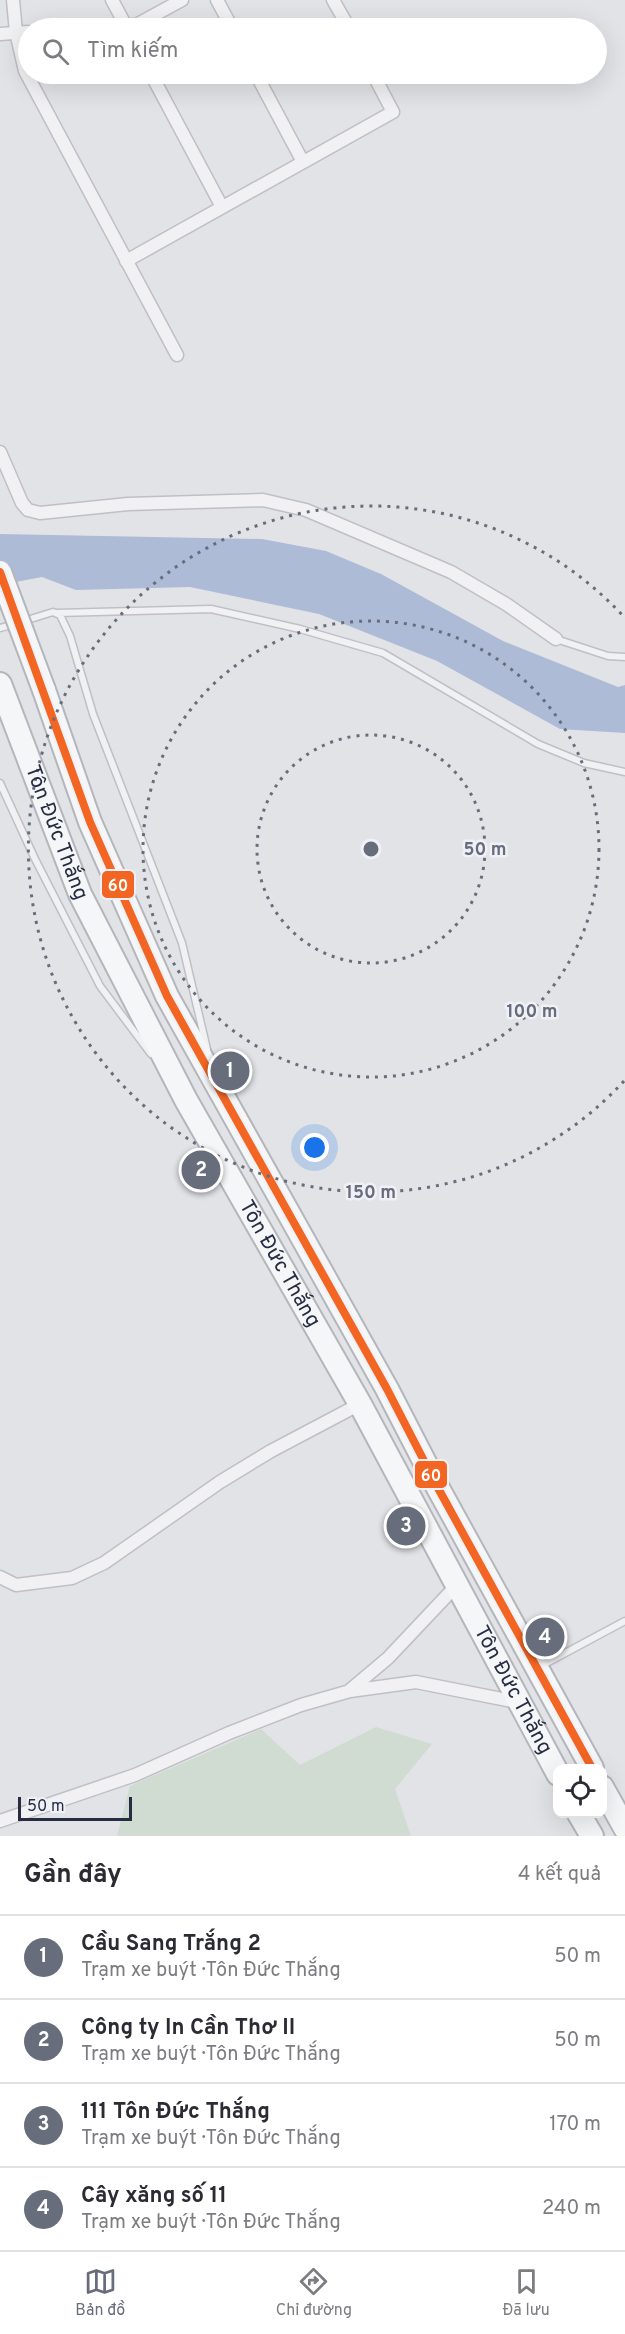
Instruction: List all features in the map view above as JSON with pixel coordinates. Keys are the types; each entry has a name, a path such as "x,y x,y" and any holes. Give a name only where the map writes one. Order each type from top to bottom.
{"highway":[{"name":"Tôn Đức Thắng","path":"0,572 90,822 167,996 387,1389 590,1764"},
{"name":"Tôn Đức Thắng","path":"0,684 80,894 186,1100 360,1404 553,1765"},
{"path":"360,1404 387,1389"},
{"path":"607,1794 625,1828"},
{"path":"581,1818 592,1836"}],"street":[{"path":"13,0 18,18"},
{"path":"112,0 122,18"},
{"path":"149,18 182,0"},
{"path":"217,0 227,18"},
{"path":"333,0 343,18"},
{"path":"0,33 18,32"},
{"path":"32,84 177,355"},
{"path":"156,84 222,207"},
{"path":"261,84 303,162"},
{"path":"126,261 393,112 378,84"},
{"path":"0,452 4,475 28,510 40,513 128,504 263,500 306,510 450,572 506,604 556,639"},
{"path":"0,1577 16,1586 72,1578 104,1563 220,1482 271,1450 360,1404"},
{"path":"350,1691 388,1658 456,1586"},
{"path":"0,1821 135,1775 301,1705 350,1691 416,1682 518,1702"}],"lane":[{"path":"0,628 45,614 211,609 300,629 383,653 538,744 584,763 625,772"},
{"path":"57,613 62,618 70,636 93,714 182,943 216,1085"},
{"path":"556,639 609,656 625,657"},
{"path":"0,783 35,860 99,986 186,1100"},
{"path":"537,1668 625,1621"}],"shaded area":[{"path":"376,1727 432,1744 395,1789 411,1836 117,1836 130,1786 261,1729 300,1765"}],"water":[{"path":"0,534 262,539 326,551 381,574 503,641 618,687 625,685 625,733 560,729 437,661 319,614 190,587 76,590 42,577 0,585"}],"transit line":[{"name":"60","path":"0,572 90,822 167,996 387,1389 438,1488 590,1764"}],"place":[{"name":"Cầu Sang Trắng 2","path":"230,1071"},
{"name":"Công ty In Cần Thơ II","path":"201,1170"},
{"name":"111 Tôn Đức Thắng","path":"406,1526"},
{"name":"Cây xăng số 11","path":"545,1637"}]}
